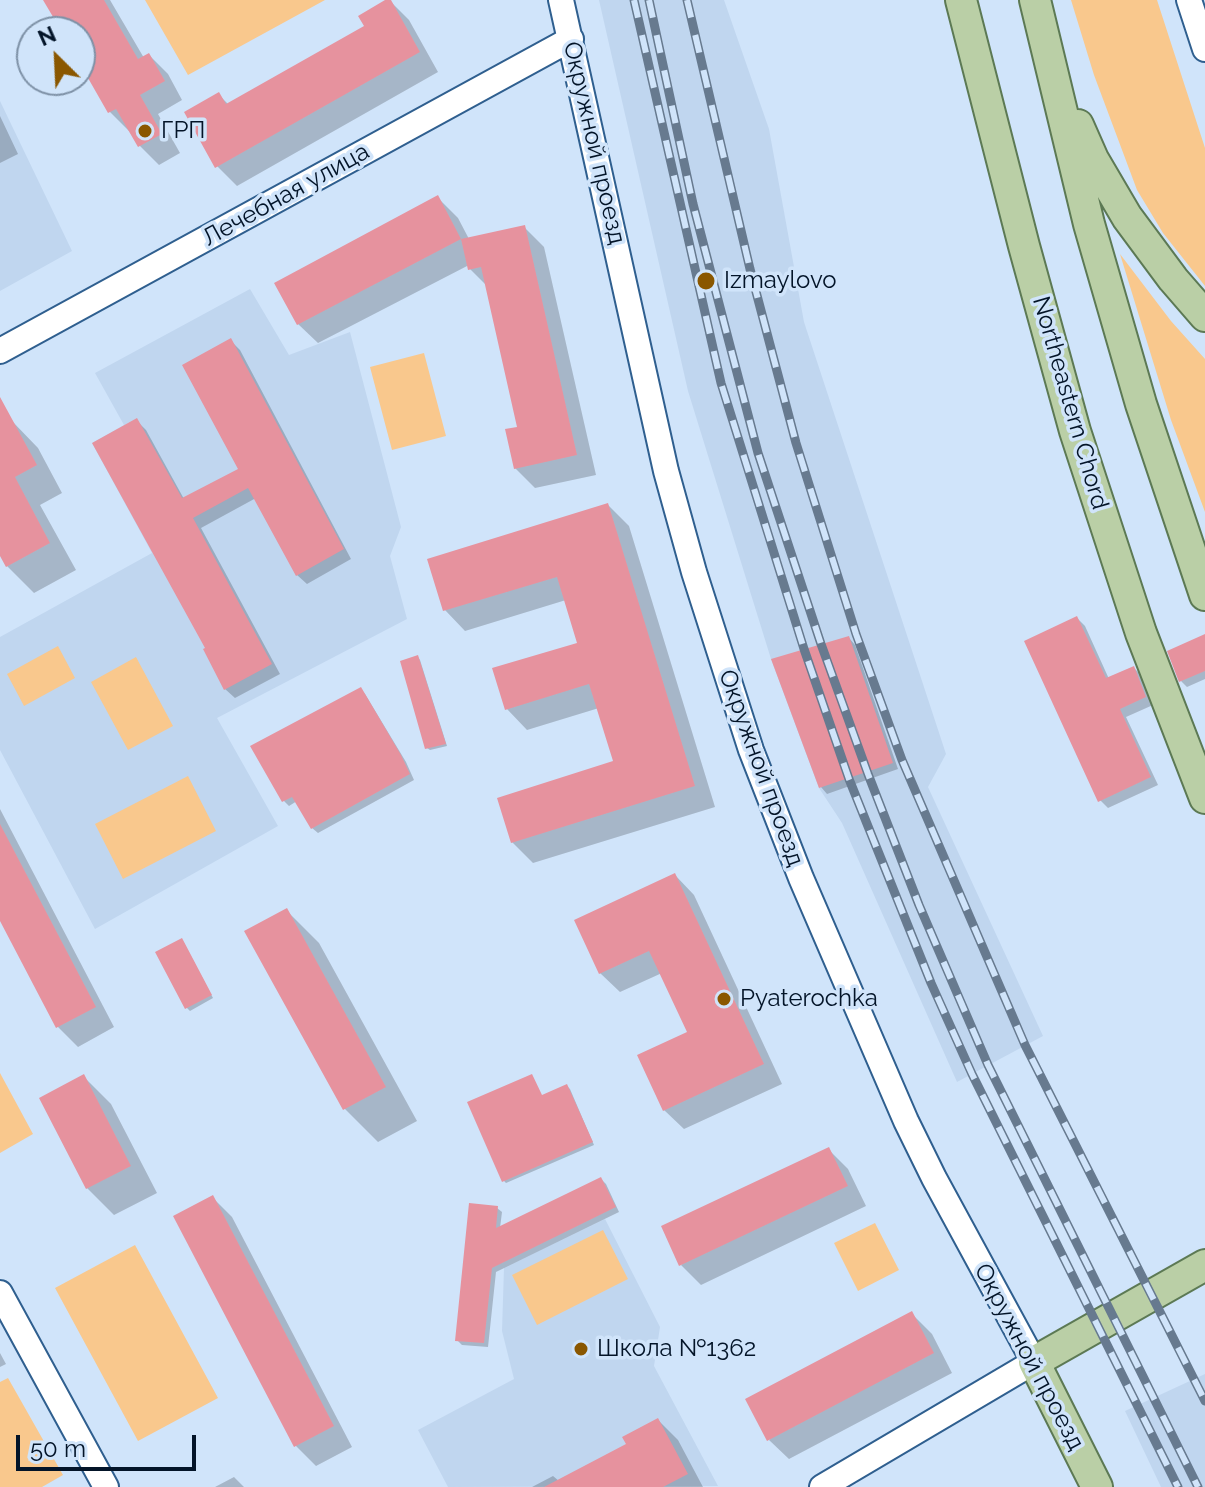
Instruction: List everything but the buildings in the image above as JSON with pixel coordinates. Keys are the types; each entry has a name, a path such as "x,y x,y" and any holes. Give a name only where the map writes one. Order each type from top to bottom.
{"main road":[{"name":"Northeastern Chord","path":"961,0 1075,431 1141,633 1201,789"},
{"path":"1035,0 1089,224 1141,404 1205,595"},
{"path":"1049,64 1093,159 1127,217 1205,316"},
{"path":"1034,1362 1205,1265"},
{"name":"Окружной проезд","path":"1034,1362 1097,1487"}],"street":[{"name":"Окружной проезд","path":"561,0 666,471 694,572 751,750 801,878 906,1121 1034,1362"},
{"path":"1189,0 1205,49"},
{"name":"Лечебная улица","path":"0,351 571,39"},
{"path":"0,1293 106,1487"},
{"path":"822,1487 1034,1362"}],"shaded area":[{"path":"145,0 325,0 188,75"},
{"path":"599,0 724,0 769,129 804,322 946,754 928,787 1043,1036 957,1082 842,823 819,788 771,659 688,391"},
{"path":"1071,0 1157,0 1205,148 1205,286 1163,233 1137,190 1094,75"},
{"path":"0,101 72,251 0,291"},
{"path":"1120,254 1171,321 1205,359 1205,512 1171,420"},
{"path":"250,289 289,355 350,332 401,527 390,556 407,619 217,718 278,826 95,929 0,750 0,637 152,553 92,443 124,425 95,373"},
{"path":"424,353 446,436 392,450 370,367"},
{"path":"58,646 75,678 24,706 7,674"},
{"path":"136,657 173,726 128,750 91,682"},
{"path":"188,776 216,831 123,879 95,824"},
{"path":"0,1073 33,1134 0,1153"},
{"name":"Школа №1362","path":"605,1219 660,1327 654,1366 718,1486 448,1487 418,1430 514,1379 502,1331 504,1268"},
{"path":"875,1223 899,1270 858,1291 834,1243"},
{"path":"603,1230 628,1279 537,1325 512,1275"},
{"path":"135,1245 218,1398 138,1441 55,1288"},
{"path":"1205,1374 1205,1487 1161,1487 1125,1411"},
{"path":"8,1378 63,1475 42,1487 0,1487 0,1382"}],"railway":[{"path":"634,0 721,383 804,649 849,779 931,983 972,1074 1178,1487"},
{"path":"649,0 693,204 758,453 868,774 919,905 988,1065 1198,1487"},
{"path":"687,0 750,269 796,443 856,634 902,760 1025,1045 1205,1401"}],"place":[{"name":"ГРП","path":"145,131"},
{"name":"Izmaylovo","path":"706,281"},
{"name":"Pyaterochka","path":"724,999"},
{"name":"Школа №1362","path":"581,1349"}]}
